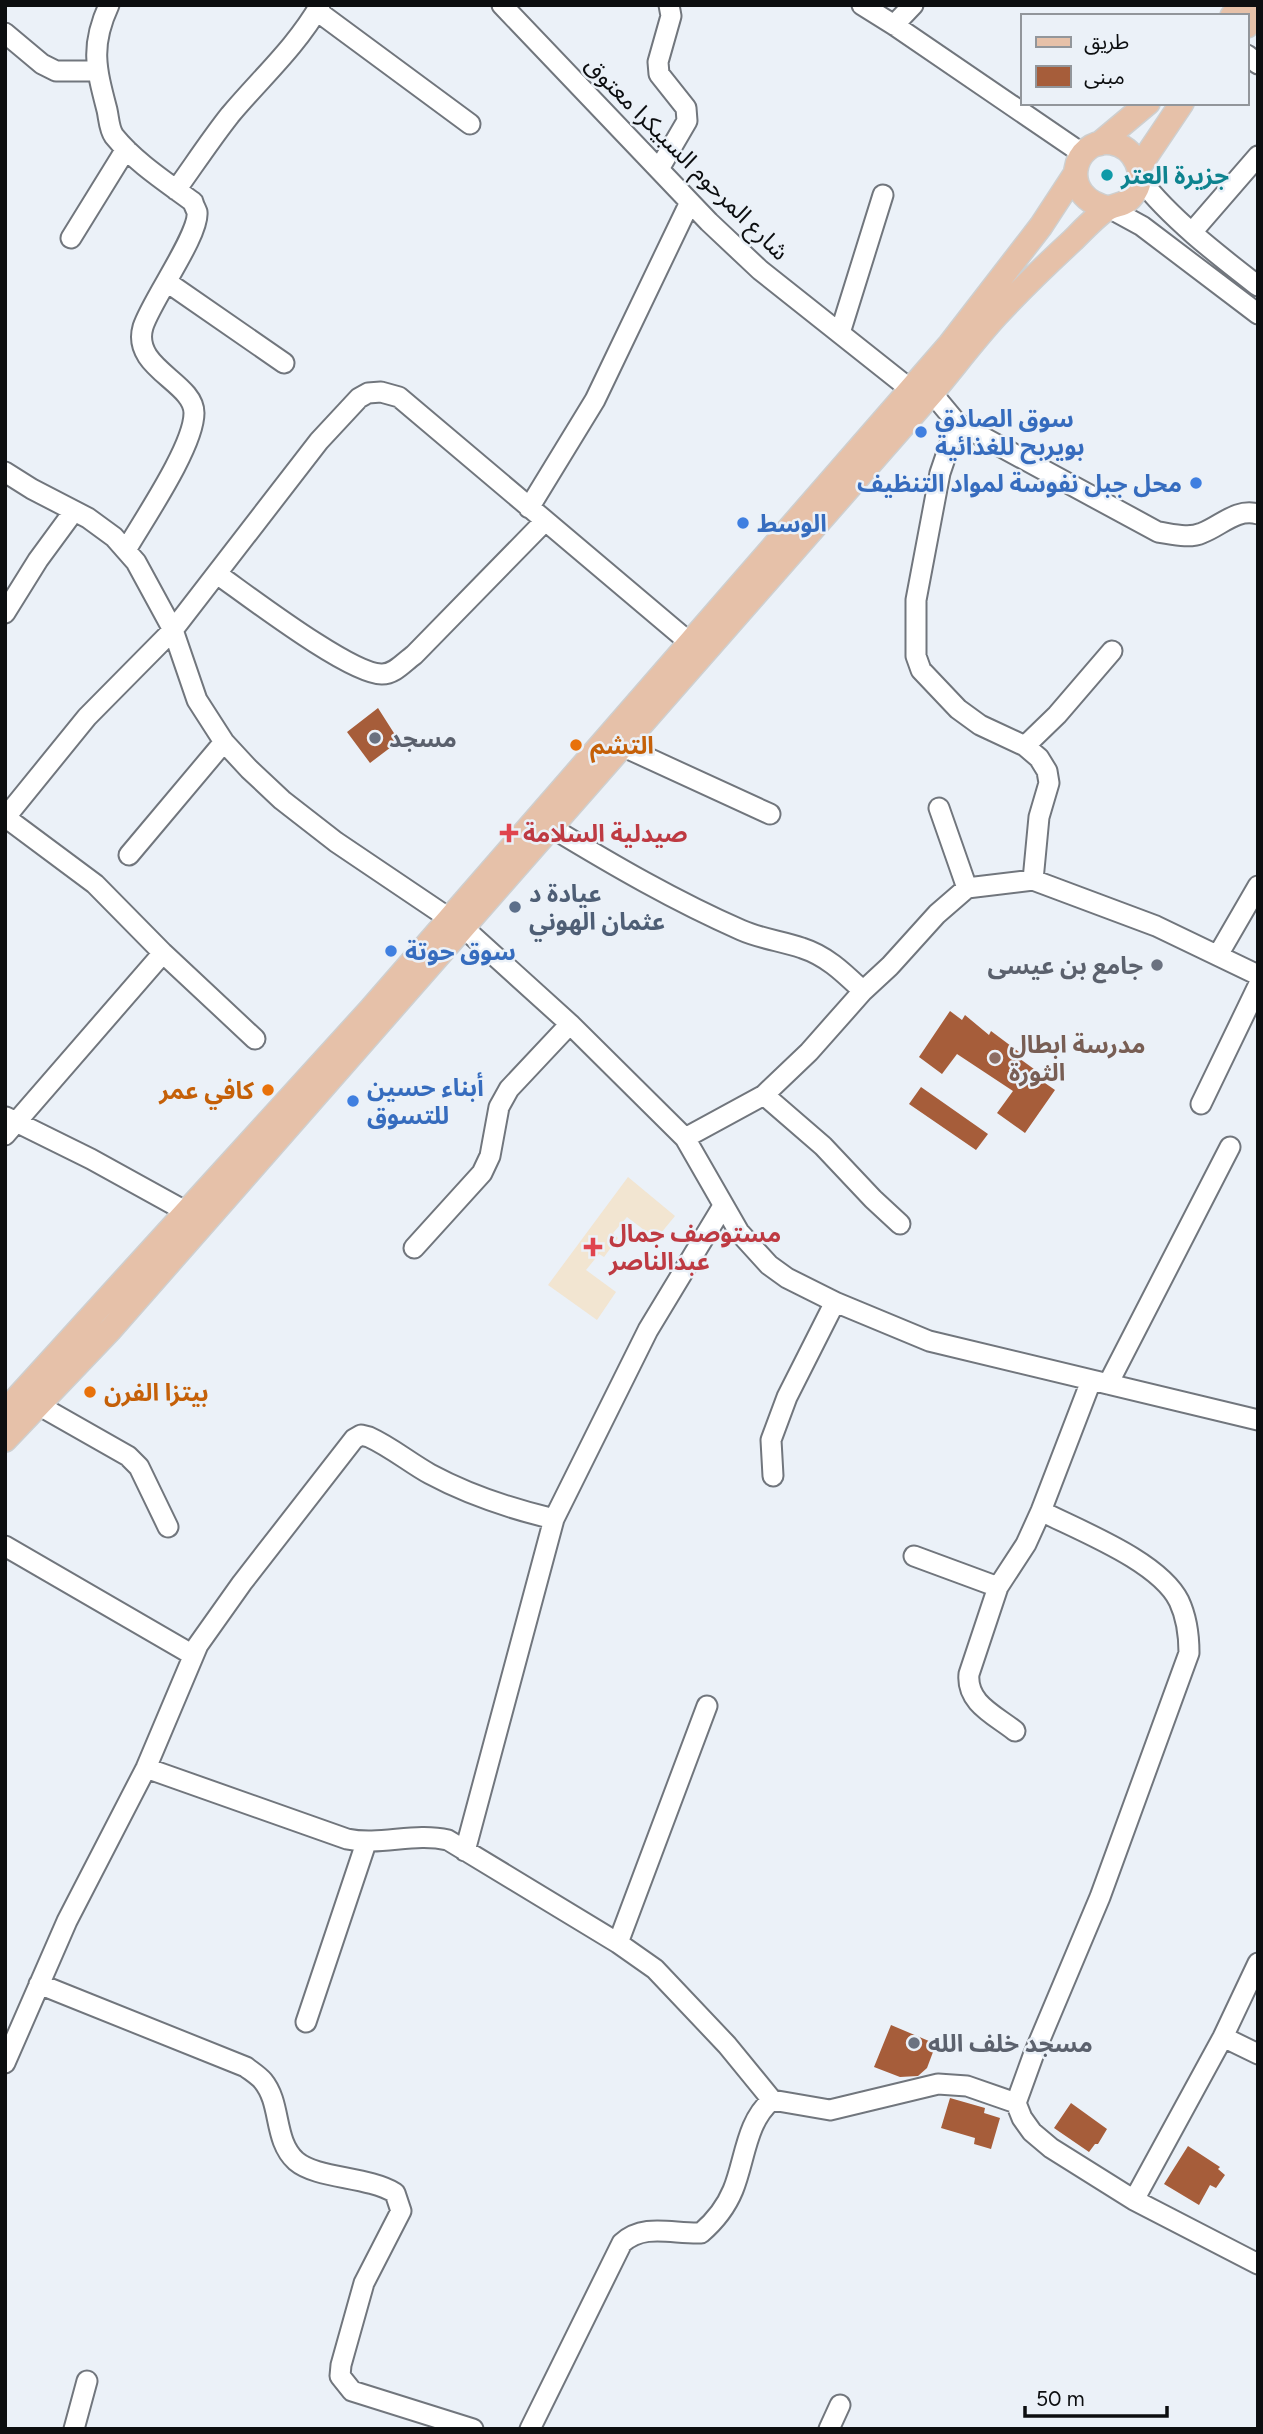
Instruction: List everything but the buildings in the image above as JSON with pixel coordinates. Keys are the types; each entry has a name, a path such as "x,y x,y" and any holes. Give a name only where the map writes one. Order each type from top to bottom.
{"main road":[{"path":"5,1411 370,1010 552,828 624,747 921,391 1041,226 1086,158 1146,105"},
{"path":"1140,173 1133,156 1124,147 1112,143 1086,158 1078,187 1085,198 1096,206 1109,208 1130,200 1137,190 1140,173 1181,105"},
{"path":"5,1440 111,1329 457,923 689,642 921,391 1074,239 1109,208"}],"street":[{"path":"109,5 95,49 96,71 111,132 126,149 192,202 197,214 167,282 151,307 142,329 141,346 195,410 192,427 183,453 126,550"},
{"name":"شارع المرحوم السبيكرا معتوق","path":"502,5 690,202 760,270 840,333 921,391 957,423"},
{"path":"659,169 687,121 686,108 659,74 658,62 671,16 669,5"},
{"path":"862,5 1086,158"},
{"path":"894,25 913,5"},
{"path":"176,190 215,134 282,58 318,8 470,124"},
{"path":"5,33 42,64 56,71 96,71"},
{"path":"71,238 126,149"},
{"path":"1193,231 1258,156"},
{"path":"1140,173 1154,196 1258,286"},
{"path":"840,333 883,195"},
{"path":"529,508 595,400 690,202"},
{"path":"1109,208 1142,226 1258,314"},
{"path":"167,282 284,363"},
{"path":"255,1039 163,953 95,884 5,817 87,716 173,630 319,440 359,398 381,391 399,397 689,642"},
{"path":"1033,880 1039,817 1049,783 1043,764 1025,746 980,725 958,709 921,670 916,656 916,600 940,473 957,423 1158,533 1199,535 1230,517 1249,511 1258,514"},
{"path":"5,472 114,537 136,562 173,630 197,700 224,742 248,769 282,800 336,842 457,923 570,1024 685,1138 739,1232 769,1265 787,1278 835,1302 929,1341 1258,1420"},
{"path":"5,613 37,560 74,511"},
{"path":"217,574 344,661 376,674 385,674 394,671 414,655 545,521"},
{"path":"1025,746 1057,715 1112,651"},
{"path":"129,855 224,742"},
{"path":"624,747 770,814"},
{"path":"939,808 967,888"},
{"path":"552,828 614,866 730,925 765,940 803,948 821,956 841,969 863,991"},
{"path":"685,1138 764,1095 809,1052 863,991 937,915 967,888 1033,880 1156,926 1258,975"},
{"path":"1218,955 1258,886"},
{"path":"163,953 9,1124 91,1159 187,1212"},
{"path":"1201,1104 1258,986"},
{"path":"414,1248 482,1173 490,1156 499,1107 509,1089 570,1024"},
{"path":"764,1095 823,1146 900,1224"},
{"path":"1015,1731 978,1703 968,1687 972,1662 998,1587 1026,1544 1099,1383 1230,1147"},
{"path":"464,1851 554,1519 648,1330 723,1206"},
{"path":"773,1476 771,1440 787,1397 835,1302"},
{"path":"40,1406 128,1456 138,1466 168,1527"},
{"path":"5,2063 66,1921 146,1768 193,1655 242,1583 354,1440 360,1436 376,1441 432,1475 521,1512 554,1519"},
{"path":"1041,1511 1118,1550 1143,1565 1169,1586 1185,1616 1189,1653 1100,1897 1016,2103 1032,2132 1051,2148 1134,2200 1258,2264"},
{"path":"5,1546 193,1655"},
{"path":"914,1556 998,1587"},
{"path":"618,1943 707,1706"},
{"path":"146,1768 247,1805 366,1843 433,1837 448,1840 618,1943 655,1969 727,2045 772,2100 830,2110 938,2084 967,2086 1016,2103"},
{"path":"306,2022 366,1843"},
{"path":"1134,2200 1223,2037 1258,1963"},
{"path":"38,1984 246,2067 263,2081 274,2103 286,2150 298,2163 315,2170 382,2185 395,2193 401,2211 364,2283 340,2376 352,2391 473,2429"},
{"path":"1223,2037 1258,2054"},
{"path":"530,2429 622,2243 632,2234 644,2230 701,2234 714,2221 733,2190 758,2115 772,2100"},
{"path":"74,2429 87,2381"},
{"path":"829,2429 840,2405"}],"shaded area":[{"name":"مستوصف جمال عبدالناصر","path":"628,1177 675,1216 656,1239 627,1217 613,1233 618,1238 604,1257 599,1254 586,1270 616,1292 597,1320 548,1285"}],"place":[{"name":"جزيرة العتر","path":"1107,175"},
{"name":"سوق الصادق بويربح للغذائية","path":"921,432"},
{"name":"محل جبل نفوسة لمواد التنظيف","path":"1196,483"},
{"name":"الوسط","path":"743,523"},
{"name":"مسجد","path":"375,738"},
{"name":"التشم","path":"576,745"},
{"name":"صيدلية السلامة","path":"509,833"},
{"name":"عيادة د عثمان الهوني","path":"515,907"},
{"name":"سوق حوتة","path":"391,951"},
{"name":"جامع بن عيسى","path":"1157,965"},
{"name":"مدرسة ابطال الثورة","path":"995,1058"},
{"name":"كافي عمر","path":"268,1090"},
{"name":"أبناء حسين للتسوق","path":"353,1101"},
{"name":"مستوصف جمال عبدالناصر","path":"593,1247"},
{"name":"بيتزا الفرن","path":"90,1392"},
{"name":"مسجد خلف الله","path":"914,2043"}]}
